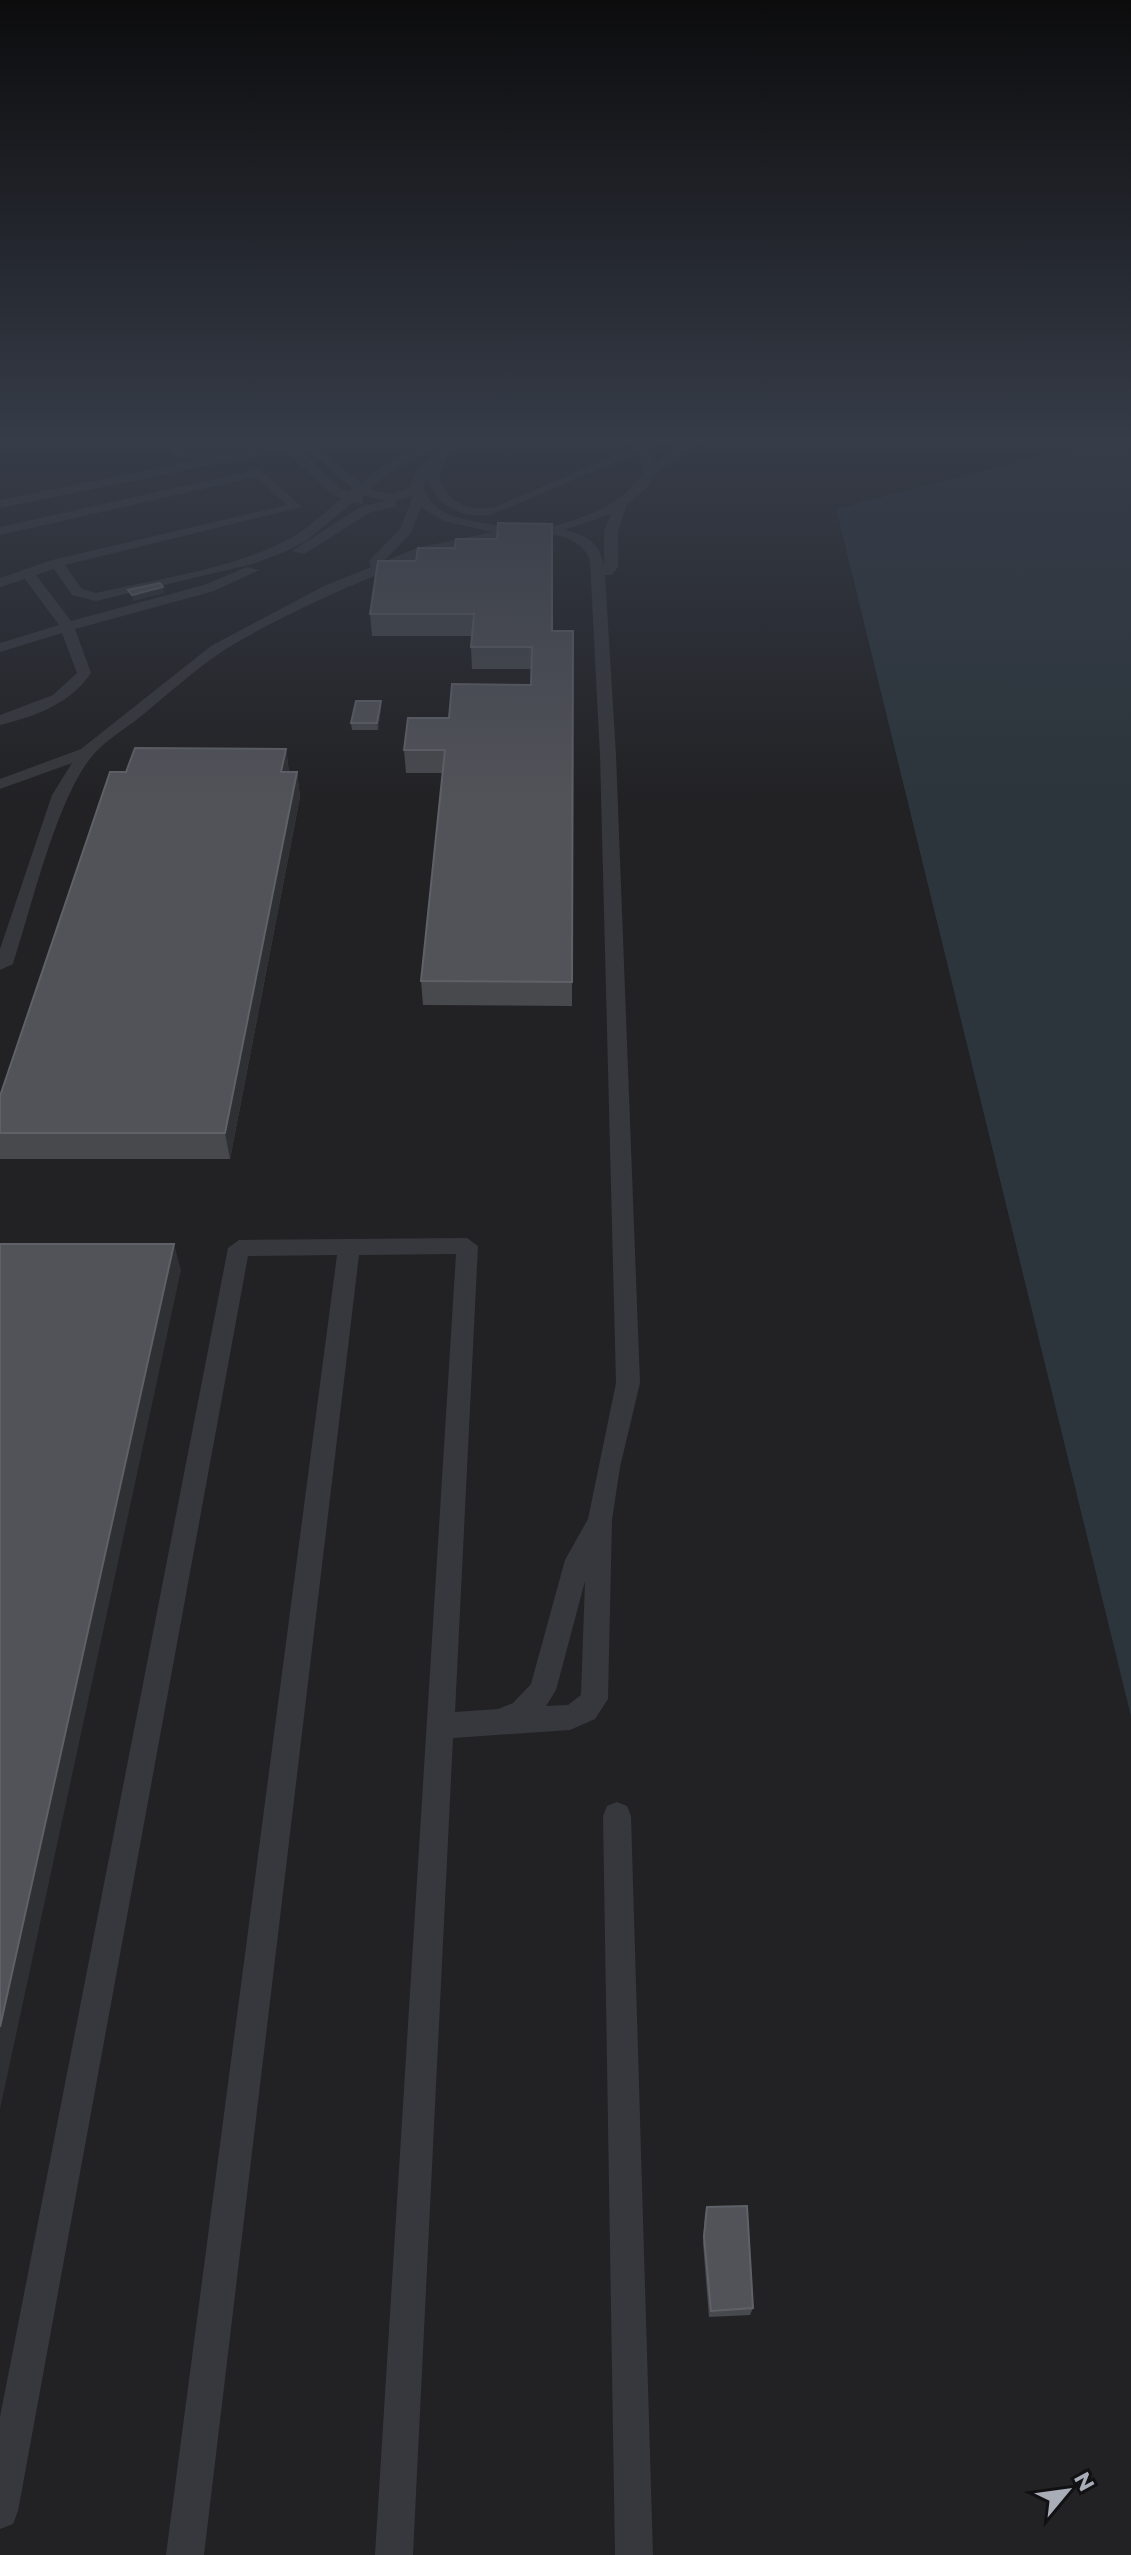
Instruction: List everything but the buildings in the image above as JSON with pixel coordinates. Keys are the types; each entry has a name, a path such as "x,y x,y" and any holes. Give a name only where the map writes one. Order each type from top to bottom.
{"street":[{"path":"0,583 65,561"},
{"path":"57,563 77,592 103,597 240,561"},
{"path":"0,648 67,626 224,583 273,561"},
{"path":"366,571 376,561"},
{"path":"0,784 87,752 216,649 366,571 393,561"},
{"path":"441,1726 570,1717 585,1710 594,1699 600,1520 608,1467 628,1383 609,771 597,561"},
{"path":"598,582 611,567 611,561"},
{"path":"0,720 43,705 83,677 67,626 27,573"},
{"path":"0,639 67,626"},
{"path":"0,964 4,964 60,795 87,752"},
{"path":"0,2511 239,1248 467,1246 394,2555"},
{"path":"185,2555 349,1247"},
{"path":"491,1722 522,1712 543,1690 578,1560 600,1520"},
{"path":"617,1816 634,2555"}],"shaded area":[{"path":"0,561 849,561 1131,1717 1131,2555 0,2555"},
{"path":"849,561 1131,561 1131,1717"}]}
